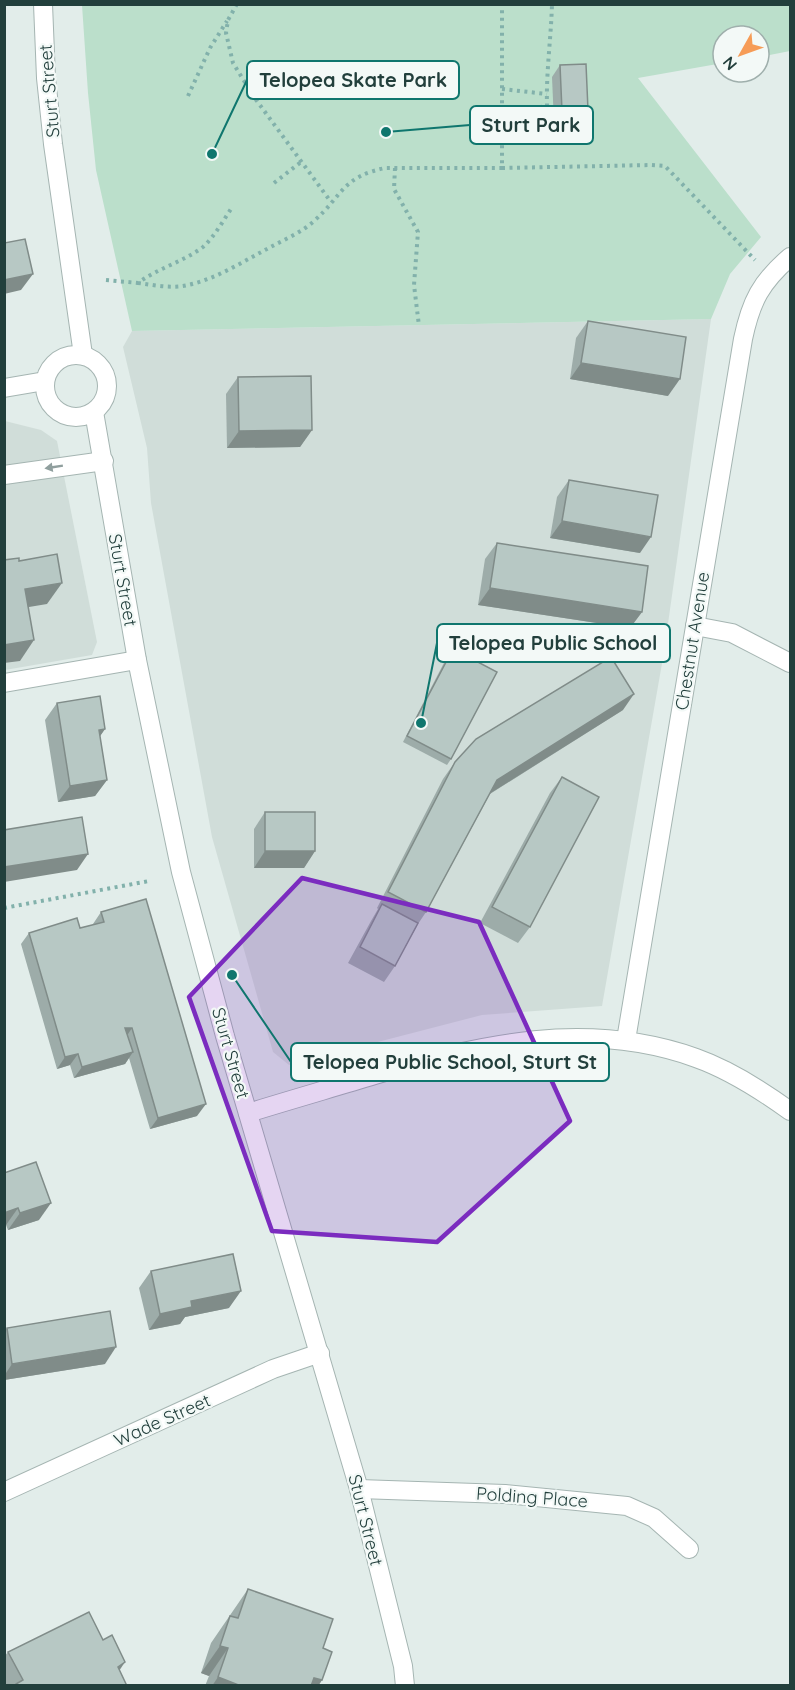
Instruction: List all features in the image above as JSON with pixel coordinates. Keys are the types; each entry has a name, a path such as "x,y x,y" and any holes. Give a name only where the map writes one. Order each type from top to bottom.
{"street":[{"name":"Sturt Street","path":"43,4 46,78 53,144 83,355"},
{"name":"Chestnut Avenue","path":"626,1040 747,320 763,284 790,257"},
{"path":"74,354 83,355 99,364 107,380 105,397 94,411 77,417 60,413 48,399 45,381 47,373 58,360 74,354"},
{"path":"4,388 45,381"},
{"name":"Sturt Street","path":"94,411 137,660 181,872 225,1036 359,1489 403,1666 405,1686"},
{"path":"4,475 104,461"},
{"path":"694,626 732,633 790,663"},
{"path":"4,682 137,660"},
{"path":"248,1113 414,1064 503,1043 542,1039 626,1040 662,1047 697,1058 731,1073 790,1111"},
{"name":"Wade Street","path":"4,1491 273,1369 320,1353"},
{"name":"Polding Place","path":"359,1489 506,1494 627,1506 654,1518 689,1549"}],"path":[{"path":"188,96 210,48 237,4"},
{"path":"502,4 502,168"},
{"path":"502,113 547,106 546,68 551,36 552,4"},
{"path":"228,21 226,33 229,48 240,76 331,202"},
{"path":"502,89 547,94"},
{"path":"274,183 301,162"},
{"path":"106,280 173,287 188,285 216,275 298,233 317,219 348,183 379,169 651,165 665,166 770,276"},
{"path":"395,168 394,189 418,232 414,285 419,326"},
{"path":"138,283 148,275 204,246 231,209"},
{"path":"4,908 150,881"}],"highlighted area":[{"path":"302,878 479,922 570,1121 437,1242 272,1231 189,997"}],"shaded area":[{"path":"711,319 664,652 602,1006 482,1015 289,1065 273,1052 212,837 151,503 147,448 123,347 132,331"},
{"path":"5,421 41,430 57,441 97,642 92,655 5,670"}],"green space":[{"path":"82,5 790,5 790,51 771,55 771,24 711,24 711,65 638,78 761,237 730,274 711,319 132,331 96,170"}],"building":[{"path":"586,64 588,110 562,111 560,65"},
{"path":"25,239 33,274 4,280 4,243"},
{"path":"588,321 686,337 680,379 581,363"},
{"path":"311,376 312,430 239,431 238,377"},
{"path":"569,480 658,495 651,537 562,521"},
{"path":"497,543 648,566 642,612 490,588"},
{"path":"57,554 62,583 25,589 34,640 4,645 4,560 19,558 19,561"},
{"path":"453,649 497,672 451,759 407,736"},
{"path":"611,657 634,694 497,780 426,912 388,892 455,762 476,739"},
{"path":"100,696 105,729 99,730 107,780 70,786 57,703"},
{"path":"562,777 599,797 530,927 492,907"},
{"path":"265,812 315,812 315,851 265,851"},
{"path":"82,817 88,854 4,867 4,830"},
{"path":"146,899 206,1104 158,1118 132,1028 125,1028 133,1052 82,1067 78,1054 65,1057 29,933 77,918 80,928 104,922 101,912"},
{"path":"382,904 418,923 395,966 360,947"},
{"path":"36,1162 51,1203 20,1213 18,1208 4,1213 4,1173"},
{"path":"233,1254 241,1291 191,1301 192,1307 160,1314 151,1271"},
{"path":"110,1311 116,1347 12,1364 7,1328"},
{"path":"248,1589 333,1619 323,1648 332,1652 322,1680 314,1678 311,1686 241,1686 218,1677 228,1648 220,1646 230,1616 238,1618"},
{"path":"89,1612 103,1640 112,1635 125,1662 118,1667 127,1686 16,1686 23,1680 8,1652"}],"place":[{"name":"Sturt Park","path":"386,132"},
{"name":"Telopea Skate Park","path":"212,154"},
{"name":"Telopea Public School","path":"421,723"},
{"name":"Telopea Public School, Sturt St","path":"232,975"}]}
